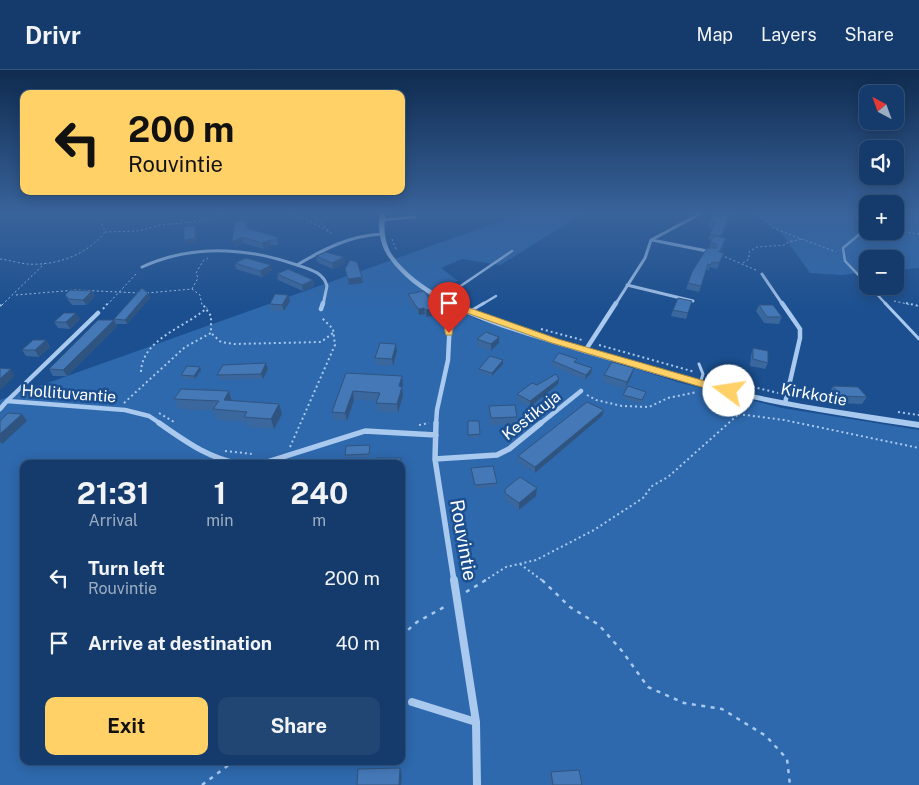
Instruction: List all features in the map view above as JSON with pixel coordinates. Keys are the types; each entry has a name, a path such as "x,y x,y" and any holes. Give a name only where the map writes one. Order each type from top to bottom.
{"street":[{"path":"297,265 330,245"},
{"name":"Kirkkotie","path":"385,245 396,263 406,273 443,298 467,310 585,350 700,384 757,397 786,399 919,425"},
{"path":"585,350 645,258 648,245"},
{"path":"678,245 712,252"},
{"path":"142,267 160,259 216,250 241,250 319,273 326,279 329,289 321,309"},
{"path":"762,274 800,329 800,338 786,399"},
{"path":"628,286 693,301"},
{"name":"Rouvintie","path":"467,310 452,315 450,320 448,360 436,421 434,459 458,599 476,722 477,785"},
{"name":"Hollituvantie","path":"8,401 98,313"},
{"name":"Kestikuja","path":"434,459 497,455 509,449 581,391"},
{"path":"0,409 8,401"},
{"name":"Hollituvantie","path":"8,401 125,410 150,416 192,446 220,460"},
{"path":"273,460 365,431 436,434"},
{"path":"412,702 476,722"}],"lane":[{"path":"846,245 843,248 843,254 846,261 859,275"},
{"path":"443,298 512,251"},
{"path":"877,295 919,338"},
{"path":"467,310 496,296"},
{"path":"699,364 703,374 700,384"}],"path":[{"path":"0,259 28,264 45,263 86,251 93,245"},
{"path":"395,245 397,251"},
{"path":"743,263 749,259 749,252 757,247 780,245"},
{"path":"819,245 843,254"},
{"path":"192,289 198,278 196,273 203,261 212,256 216,250"},
{"path":"712,252 743,263 762,274"},
{"path":"0,306 16,295 45,263"},
{"path":"98,313 142,267"},
{"path":"16,295 76,290 159,294 192,289 200,295 202,304 207,308 211,316 211,333 221,342 234,344 311,343 321,342 333,334"},
{"path":"880,298 919,306"},
{"path":"141,372 140,363 145,353 153,344 163,339 167,333 187,324 207,308"},
{"path":"290,448 335,345 333,329 321,319 321,309"},
{"path":"534,326 786,399"},
{"path":"132,405 122,404 185,347 211,333"},
{"path":"581,391 596,400 622,406 649,407 668,398 693,394 698,391 700,384"},
{"path":"405,632 417,622 458,599 475,585 506,567 536,560 594,530 643,498 652,486 668,477 757,397"},
{"path":"156,412 164,414 179,426"},
{"path":"892,412 919,414"},
{"path":"738,414 772,416 839,434 890,445 919,448"},
{"path":"418,426 436,421"},
{"path":"285,449 300,444"},
{"path":"219,450 255,454"},
{"path":"520,564 540,578 570,607 599,625 622,651 648,687 684,703 722,709 766,736 788,759 790,785"},
{"path":"202,785 229,765"}],"shaded area":[{"path":"433,245 532,245 500,265 462,259 441,268 458,281 428,293 476,319 681,383 782,408 919,430 919,785 0,785 0,400"},
{"path":"790,245 919,245 919,268 904,269 904,250 859,250 859,273 842,275 810,273"}],"building":[{"path":"716,245 722,245 719,252 724,253 719,263 712,262 711,265 708,264 701,286 688,283 692,272 707,248 717,248"},
{"path":"326,252 344,257 332,263 316,256"},
{"path":"246,258 271,265 260,271 235,263"},
{"path":"350,260 357,262 362,277 348,279 345,269"},
{"path":"288,269 313,280 302,285 277,274"},
{"path":"142,288 148,293 125,320 114,319"},
{"path":"70,290 92,291 83,300 69,299 65,295"},
{"path":"424,291 436,308 418,309 408,294"},
{"path":"275,294 288,295 282,305 270,304"},
{"path":"678,298 692,301 688,313 673,310"},
{"path":"759,305 773,305 782,317 767,317"},
{"path":"64,313 76,313 66,322 54,322"},
{"path":"98,320 114,320 63,370 49,369"},
{"path":"486,332 499,337 491,344 477,339"},
{"path":"33,340 46,340 35,350 22,350"},
{"path":"380,343 396,344 392,359 375,358"},
{"path":"753,348 768,351 768,363 753,359"},
{"path":"559,353 577,359 574,362 592,368 586,375 553,361"},
{"path":"490,356 503,360 492,373 479,369"},
{"path":"612,362 634,368 627,382 604,375"},
{"path":"266,363 261,374 217,375 223,365"},
{"path":"187,366 200,367 194,376 181,375"},
{"path":"0,368 11,369 0,379"},
{"path":"346,373 402,376 399,386 402,387 397,404 376,403 380,393 353,391 345,413 332,412"},
{"path":"556,374 559,379 530,401 517,394 532,383 537,385"},
{"path":"628,386 646,392 642,400 623,395"},
{"path":"833,386 858,387 867,397 840,396"},
{"path":"181,389 229,391 224,400 279,404 271,419 244,417 247,412 213,409 219,401 174,399"},
{"path":"587,402 604,410 535,467 518,456"},
{"path":"515,405 517,417 491,418 489,406"},
{"path":"8,413 22,414 0,434 0,421"},
{"path":"468,421 479,421 480,434 468,435"},
{"path":"370,445 369,454 345,455 346,446"},
{"path":"376,458 401,458 401,460 376,460"},
{"path":"493,466 497,483 475,485 471,468"},
{"path":"520,477 537,488 519,503 505,493 505,489"},
{"path":"400,768 399,785 357,785 358,769"},
{"path":"579,770 582,785 553,785 551,772"}],"route":[{"path":"449,333 452,315 464,309 496,322 555,341 729,391"}]}
